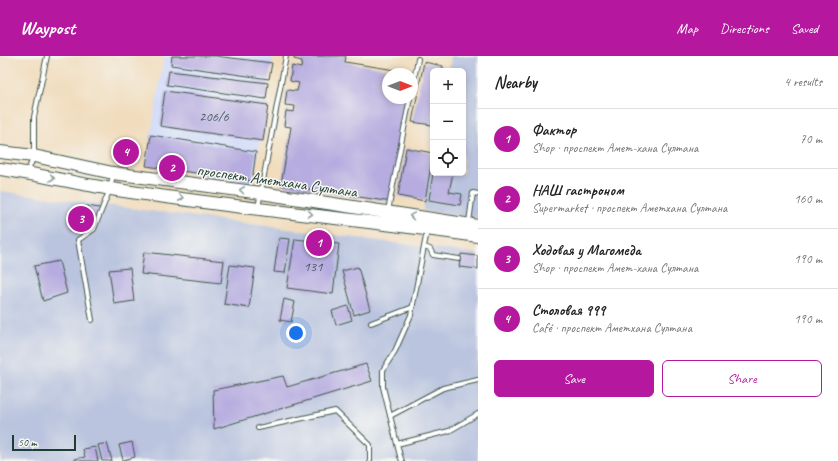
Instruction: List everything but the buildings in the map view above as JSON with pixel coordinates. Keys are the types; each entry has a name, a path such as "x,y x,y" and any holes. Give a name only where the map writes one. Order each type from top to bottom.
{"main road":[{"name":"проспект Аметхана Султана","path":"0,152 34,156 113,173 261,193 387,218"},
{"path":"0,169 110,189 258,208 387,218 473,231"}],"lane":[{"path":"27,173 34,156 34,117 47,56"},
{"path":"258,208 286,56"},
{"path":"416,68 418,59"},
{"path":"387,218 409,104"},
{"path":"92,320 78,240 94,229 110,189 113,173"},
{"path":"473,231 473,193 478,194"},
{"path":"402,461 383,387 383,370 395,351 411,315 428,224"},
{"path":"424,247 430,250 433,255 459,259"},
{"path":"371,324 413,307"},
{"path":"390,416 443,388 478,380"},
{"path":"258,428 335,411 370,445 370,461"},
{"path":"397,444 449,431 478,414"}],"shaded area":[{"path":"164,56 273,56 253,184 146,165"},
{"path":"451,56 478,56 478,218 423,211 430,173 430,176 466,176 466,68 449,68"},
{"path":"0,191 478,254 478,461 0,461"}],"place":[{"name":"Столовая 999","path":"126,152"},
{"name":"НАШ гастроном","path":"172,168"},
{"name":"Ходовая у Магомеда","path":"81,219"},
{"name":"Фактор","path":"319,243"}]}
